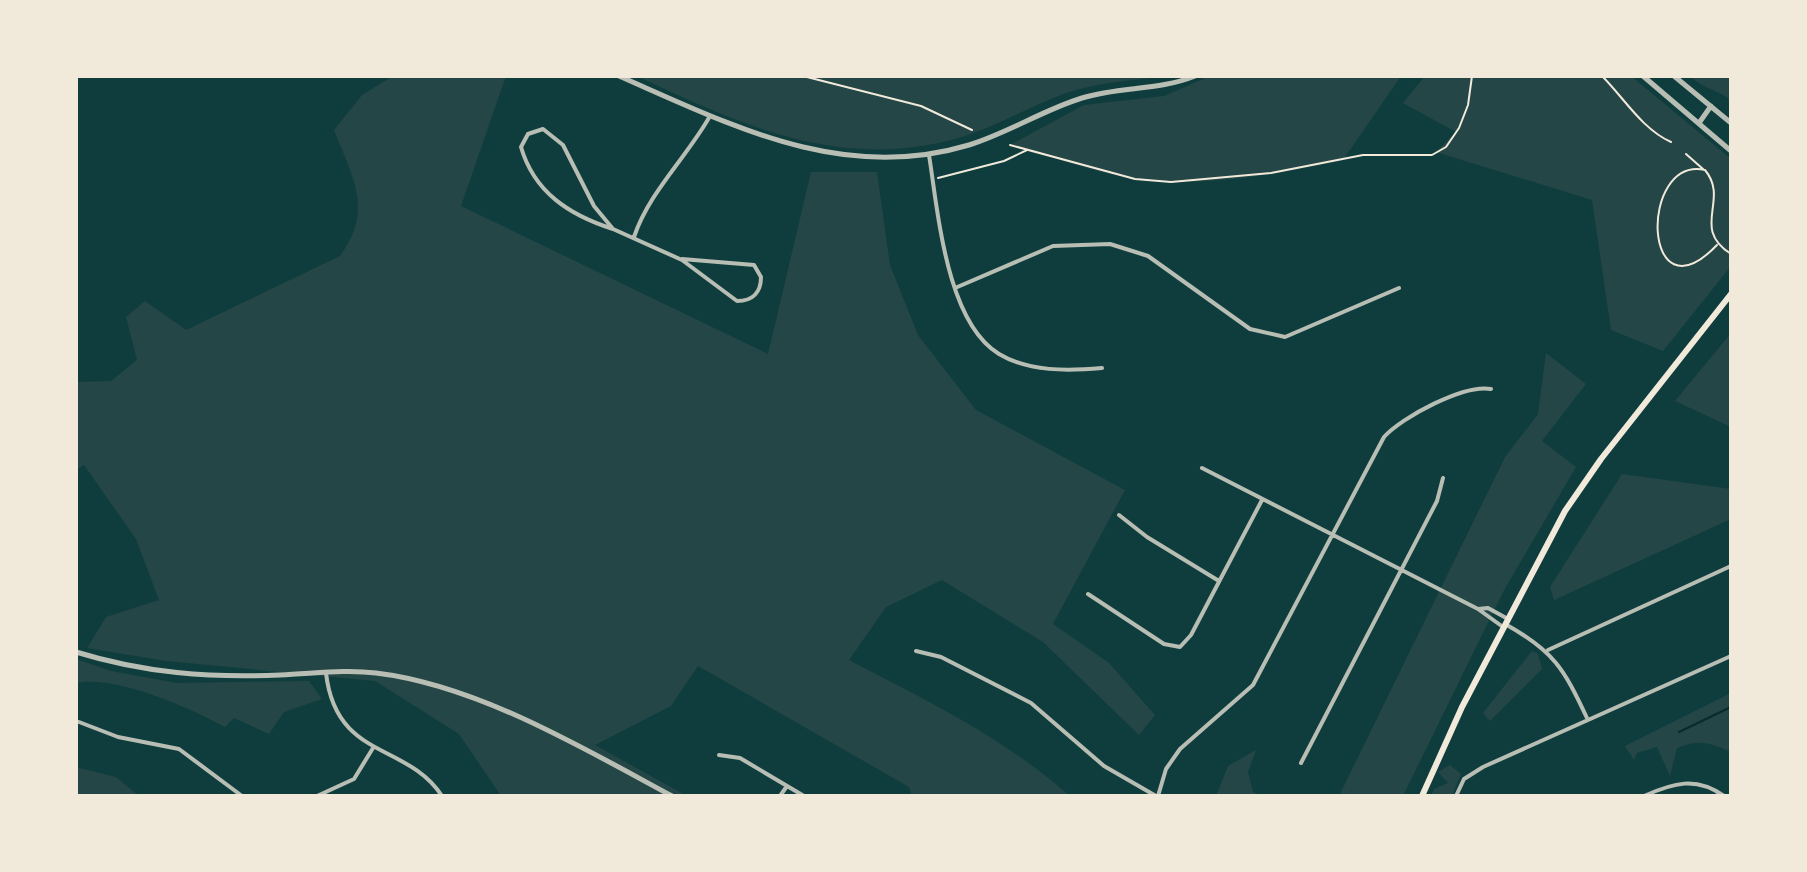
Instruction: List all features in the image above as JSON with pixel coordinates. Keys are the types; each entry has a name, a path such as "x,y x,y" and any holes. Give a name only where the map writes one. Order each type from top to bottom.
{"main road":[{"path":"1422,796 1505,624 1578,491 1731,294"}],"street":[{"path":"619,76 769,140 883,160 929,155 986,139 1083,97 1159,88 1195,76"},
{"path":"1643,76 1731,151"},
{"path":"1674,76 1731,123"},
{"path":"1699,123 1711,106"},
{"path":"634,237 646,208 690,152 710,116"},
{"path":"613,229 594,206 557,138 543,129 528,134 521,147 535,182 560,204 613,229 634,237 682,260 737,301 750,299 760,289 761,277 754,265 682,259"},
{"path":"929,155 955,288 971,325 999,354 1051,369 1102,368"},
{"path":"955,288 1053,246 1110,244 1148,256 1250,329 1285,337 1399,288"},
{"path":"916,651 941,657 1031,703 1104,766 1157,796 1166,769 1180,749 1253,685 1377,447 1388,433 1408,418 1455,396 1476,388 1491,389"},
{"path":"1202,468 1478,609 1483,616 1505,624 1548,650 1567,675 1587,719"},
{"path":"1301,763 1437,501 1443,478"},
{"path":"1088,594 1164,644 1177,648 1191,635 1262,500"},
{"path":"1119,515 1147,537 1219,581"},
{"path":"1548,650 1731,566"},
{"path":"1478,609 1488,608 1505,624"},
{"path":"76,652 138,669 194,675 382,674 449,689 555,736 672,796"},
{"path":"1456,796 1470,774 1731,656"},
{"path":"326,673 328,690 345,724 373,748 421,775 442,796"},
{"path":"79,722 118,737 179,749 242,796"},
{"path":"317,796 354,779 373,748"},
{"path":"719,755 740,758 804,796"},
{"path":"1644,796 1686,782 1708,786 1724,796"},
{"path":"780,796 787,786"}],"path":[{"path":"803,76 921,106 972,130"},
{"path":"1010,145 1135,179 1171,182 1271,173 1363,155 1432,155 1446,147 1459,128 1468,105 1472,76"},
{"path":"1602,76 1650,129 1671,142"},
{"path":"933,179 1004,161 1027,150"},
{"path":"1686,154 1705,170 1714,190 1710,230 1717,245 1731,254"},
{"path":"1705,170 1681,174 1666,188 1657,222 1660,245 1668,261 1686,267 1699,263 1717,245"}],"shaded area":[{"path":"393,76 506,76 461,206 768,354 811,172 877,172 890,265 918,335 976,410 1125,490 1053,624 1109,663 1155,715 1139,735 1043,642 942,580 886,607 849,660 990,737 1070,796 912,796 909,787 698,666 671,706 595,745 687,796 501,796 459,734 375,681 166,661 87,648 106,617 159,600 136,539 84,465 76,470 76,382 111,381 137,360 126,317 145,301 186,330 340,256 356,223 358,208 353,179 334,130 362,95"},
{"path":"637,76 1171,76 1076,90 968,135 923,146 880,149 838,147 757,127"},
{"path":"1210,76 1401,76 1343,160 1295,170 1211,181 1158,182 1104,172 1010,145 1084,105 1164,96"},
{"path":"1425,76 1631,76 1731,159 1731,266 1663,351 1611,330 1592,200 1436,152 1456,132 1403,103"},
{"path":"1690,76 1731,76 1731,112 1728,98"},
{"path":"1731,333 1731,427 1675,401"},
{"path":"1546,353 1586,384 1542,441 1576,467 1503,592 1403,796 1339,796 1505,457 1538,414"},
{"path":"1622,474 1731,489 1731,519 1554,600 1550,587"},
{"path":"1532,651 1538,654 1542,669 1490,721 1483,713"},
{"path":"76,659 111,671 177,683 309,681 322,699 284,712 269,734 234,718 225,727 132,688 93,682 76,683"},
{"path":"1731,693 1731,752 1704,743 1677,748 1670,776 1657,747 1637,753 1634,760 1625,746"},
{"path":"1256,750 1248,772 1253,792 1261,796 1216,796 1228,766"},
{"path":"1450,765 1461,774 1452,796 1431,796 1434,789 1448,783 1438,772"},
{"path":"76,767 116,777 139,796 76,796"}],"waterway":[{"path":"1679,732 1731,707"}]}
